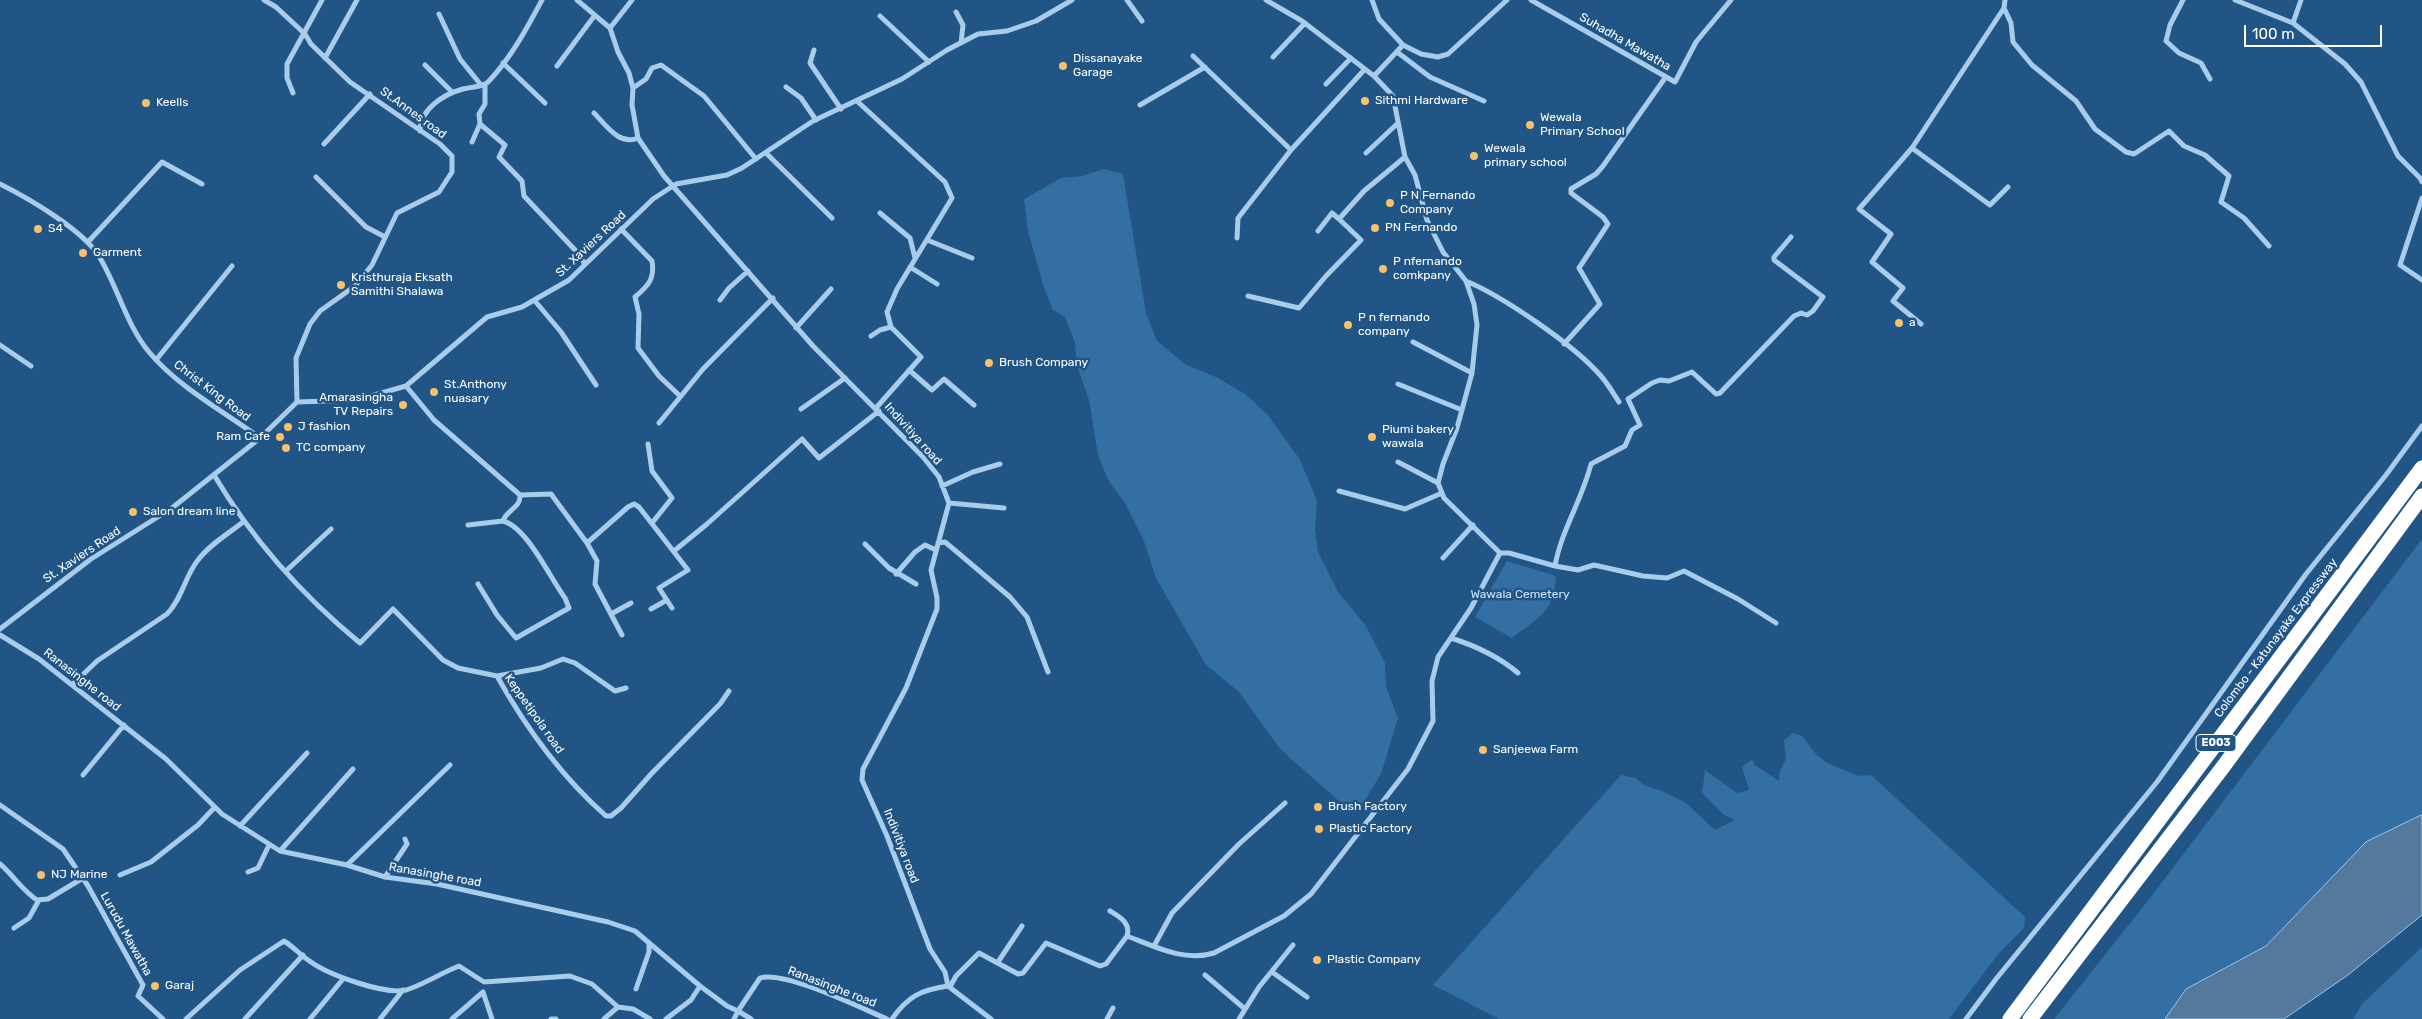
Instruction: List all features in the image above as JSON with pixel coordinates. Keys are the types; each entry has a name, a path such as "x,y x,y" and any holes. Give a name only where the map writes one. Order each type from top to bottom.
{"highway":[{"name":"Colombo - Katunayake Expressway","path":"2010,1019 2422,468"},
{"name":"E003","path":"2030,1019 2222,766 2422,496"}],"street":[{"name":"St.Annes road","path":"264,0 276,7 305,34 311,44 350,82 440,144 452,156 452,172 439,192 397,214 372,265 355,286 320,311 310,324 296,358 297,402"},
{"path":"294,93 287,78 287,64 322,0"},
{"path":"325,58 357,0"},
{"path":"420,131 420,122 427,110 452,92 483,85 503,63 542,0"},
{"path":"577,0 610,28 632,0"},
{"name":"St. Xaviers Road","path":"0,629 91,559 172,508 260,438 297,402 357,400 406,386 487,317 522,307 570,280 653,199 676,184 727,175 766,153 816,120 858,102 902,79 978,34 1007,31 1036,22 1072,0"},
{"path":"1127,0 1142,21"},
{"path":"1266,0 1305,23 1374,76 1394,96 1406,157 1415,175 1427,220 1443,252 1466,281 1474,304 1477,325 1472,373 1438,483 1444,498 1500,553 1509,553 1555,566 1578,570 1594,565 1643,576 1667,578 1684,571 1738,599 1776,623"},
{"path":"1372,0 1379,19 1403,45 1421,54 1438,57 1448,54 1506,0"},
{"name":"Suhadha Mawatha","path":"1531,0 1675,82 1696,42 1731,0"},
{"path":"2004,0 2004,8 2011,23 2013,42 2032,65 2076,101 2095,129 2126,152 2134,154 2169,131 2184,146 2205,154 2229,176 2221,202 2244,218 2268,246"},
{"path":"2183,0 2170,25 2166,41 2179,53 2201,63 2210,79"},
{"path":"2235,0 2293,24 2345,64 2362,82 2398,156 2422,182"},
{"path":"2293,24 2300,0"},
{"path":"1921,324 1893,301 1903,288 1872,262 1891,234 1859,209 1912,148 2004,8"},
{"path":"956,12 963,24 961,43"},
{"path":"439,14 460,60 483,85 485,104 479,114 480,124 472,142"},
{"path":"557,66 595,15"},
{"path":"880,16 929,62"},
{"path":"1273,57 1305,23"},
{"name":"Indivitiya road","path":"610,28 618,52 629,73 633,88 632,105 638,138 672,187 684,198 728,251 772,298 796,328 923,457 939,477 949,503 931,570 938,598 932,622 906,688 863,769 862,780 888,836 930,949 945,972 949,987"},
{"path":"1374,76 1403,45"},
{"path":"814,50 810,63 841,109"},
{"path":"1397,52 1430,77 1484,101"},
{"path":"1193,56 1291,150"},
{"path":"1326,84 1351,58"},
{"path":"503,63 545,103"},
{"path":"425,65 452,92"},
{"path":"633,88 646,79 652,68 660,65 704,96 756,159"},
{"path":"1140,105 1205,67"},
{"path":"1237,238 1238,218 1291,150 1365,69"},
{"path":"1564,344 1600,304 1579,268 1608,224 1603,217 1571,194 1571,189 1596,174 1603,166 1665,78"},
{"path":"786,87 801,98 816,120"},
{"path":"324,144 370,94"},
{"path":"674,550 707,524 802,439 819,458 878,410 921,357 891,327 887,312 915,258 952,198 945,182 858,102"},
{"path":"594,112 620,139 631,141 638,138"},
{"path":"1366,153 1398,122"},
{"path":"480,124 505,145 499,157 522,182 524,196 575,250 585,264"},
{"path":"1912,148 1990,205 2008,187"},
{"path":"766,153 832,218"},
{"path":"1339,219 1364,192 1406,157"},
{"path":"88,242 162,162 202,184"},
{"path":"316,177 366,227 385,237"},
{"name":"Christ King Road","path":"0,184 38,204 88,242 100,257 134,331 156,360 186,386 260,438"},
{"path":"2422,198 2400,265 2422,280"},
{"path":"880,213 910,238 915,258"},
{"path":"1248,296 1300,308 1326,276 1361,240 1332,213 1318,231"},
{"path":"621,230 652,261 653,267 652,280 647,288 636,297 639,314 638,348 659,376 680,396"},
{"path":"1555,566 1559,544 1577,508 1591,464 1625,446 1632,430 1640,425 1628,399 1652,383 1660,380 1670,381 1692,372 1716,394 1720,393 1794,316 1800,313 1807,315 1813,311 1823,297 1774,260 1774,257 1791,238"},
{"path":"927,240 972,258"},
{"path":"156,360 232,266"},
{"path":"910,267 937,284"},
{"path":"720,300 729,288 748,271"},
{"path":"1466,281 1492,293 1564,344 1601,376 1619,402"},
{"path":"796,328 832,289"},
{"path":"659,423 703,369 772,298"},
{"path":"535,301 560,332 596,385"},
{"path":"871,336 880,330 891,327"},
{"path":"1413,342 1472,373"},
{"path":"0,345 30,366"},
{"path":"910,370 932,390 944,379 974,404"},
{"path":"801,409 845,378"},
{"path":"1398,384 1462,410"},
{"path":"406,386 434,420 520,496 551,494 588,543 597,561 595,584 622,634"},
{"path":"1966,1019 1996,979 2157,782 2306,574 2386,475 2422,426"},
{"path":"648,444 652,471 672,498 652,523"},
{"path":"1398,462 1438,483"},
{"path":"942,486 974,472 1000,464"},
{"name":"Keppetipola road","path":"214,475 243,522 306,594 360,643 393,609 444,660 458,668 497,676 511,701 556,763 583,794 609,817 616,814 652,773 720,704 729,691"},
{"path":"1339,491 1405,509 1442,493"},
{"path":"502,521 504,516 516,506 520,496"},
{"path":"949,503 1004,508"},
{"path":"588,543 628,507 634,504 639,506 688,570 659,588 672,608"},
{"path":"468,525 502,521 512,523 529,543 565,598 569,608 516,638 478,584"},
{"path":"72,685 97,660 116,650 168,614 176,605 189,573 198,559 243,522"},
{"path":"1444,558 1473,525"},
{"path":"286,571 331,529"},
{"path":"938,542 945,542 1010,597 1028,617 1048,672"},
{"path":"865,544 896,574 916,584"},
{"path":"896,574 925,545 936,550"},
{"path":"1127,936 1186,956 1202,956 1214,953 1284,916 1310,894 1373,815 1412,761 1433,721 1432,681 1438,657 1471,608 1500,553"},
{"path":"651,609 667,600"},
{"path":"611,614 631,603"},
{"name":"Ranasinghe road","path":"0,635 39,659 124,725 166,759 215,807 240,826 280,851 347,865 385,877 437,884 608,922 635,931 700,986 727,1006 738,1011 756,983 765,976 786,979 887,1019"},
{"path":"1450,638 1477,647 1502,660 1518,673"},
{"path":"497,676 541,668 563,659 575,663 615,691 626,688"},
{"path":"83,775 124,725"},
{"path":"240,826 307,753"},
{"path":"347,865 450,765"},
{"path":"280,851 353,769"},
{"path":"1154,946 1172,913 1239,844 1285,803"},
{"name":"Lurudu Mawatha","path":"0,805 63,849 83,878 143,985 138,996 163,1019"},
{"path":"120,875 151,862 198,825 215,807"},
{"path":"385,877 407,844 405,839"},
{"path":"248,872 258,868 269,845"},
{"path":"0,864 12,874 26,893 39,900 48,899 83,878"},
{"path":"14,928 29,918 39,900"},
{"path":"949,987 956,976 979,953 998,962 1014,973 1024,973 1046,943 1100,966 1106,964 1127,936 1129,930 1126,922 1110,911"},
{"path":"998,962 1022,926"},
{"path":"186,1019 240,970 284,941 311,962 343,979 382,988 403,990"},
{"path":"636,989 650,952 649,943"},
{"path":"1239,1019 1259,987 1293,945"},
{"path":"245,1019 303,955"},
{"path":"380,1019 403,990 459,966 484,982 570,976 592,984 618,1007 633,1009 650,1019"},
{"path":"1272,972 1307,997"},
{"path":"1205,975 1245,1009"},
{"path":"310,1019 343,979"},
{"path":"666,1019 691,1000 700,986"},
{"path":"892,1019 915,995 924,990 949,987 991,1019"},
{"path":"452,1019 483,992 492,1019"},
{"path":"604,1019 618,1007"},
{"path":"1107,1019 1113,1008"},
{"path":"734,1019 738,1011 751,1019"},
{"path":"550,1018 556,1019"}],"green space":[{"path":"1104,169 1123,174 1146,313 1157,341 1185,364 1218,378 1245,394 1267,414 1299,458 1317,500 1315,530 1318,552 1338,592 1366,626 1385,663 1386,687 1398,718 1381,774 1362,805 1348,809 1280,749 1239,692 1206,665 1156,578 1144,541 1125,503 1108,480 1098,455 1089,400 1077,366 1075,343 1065,317 1053,310 1044,288 1028,231 1024,199 1061,178 1082,176"},
{"path":"2422,539 2422,815 2366,842 2266,946 2186,989 2165,1019 2054,1019 2150,898"},
{"name":"Wawala Cemetery","path":"1507,561 1556,576 1555,588 1548,606 1537,619 1512,638 1475,617"},
{"path":"1793,733 1802,736 1816,754 1827,763 1859,776 1871,775 2025,917 2024,928 1999,953 1949,1019 1499,1019 1433,985 1621,775 1635,778 1644,785 1662,791 1686,803 1715,830 1735,820 1724,815 1702,793 1705,770 1737,793 1749,790 1742,767 1752,759 1755,765 1779,781 1780,771 1786,759 1784,740"},
{"path":"2422,947 2422,1019 2353,1019 2362,1004"}],"shaded area":[{"path":"2422,815 2422,915 2348,975 2284,1019 2165,1019 2186,989 2266,946 2366,842"}],"place":[{"name":"Dissanayake Garage","path":"1063,66"},
{"name":"Sithmi Hardware","path":"1365,101"},
{"name":"Keells","path":"146,103"},
{"name":"Wewala Primary School","path":"1530,125"},
{"name":"Wewala primary school","path":"1474,156"},
{"name":"P N Fernando Company","path":"1390,203"},
{"name":"PN Fernando","path":"1375,228"},
{"name":"S4","path":"38,229"},
{"name":"Garment","path":"83,253"},
{"name":"P nfernando comkpany","path":"1383,269"},
{"name":"Kristhuraja Eksath Samithi Shalawa","path":"341,285"},
{"name":"a","path":"1899,323"},
{"name":"P n fernando company","path":"1348,325"},
{"name":"Brush Company","path":"989,363"},
{"name":"St.Anthony nuasary","path":"434,392"},
{"name":"Amarasingha TV Repairs","path":"403,405"},
{"name":"J fashion","path":"288,427"},
{"name":"Ram Cafe","path":"280,437"},
{"name":"Piumi bakery wawala","path":"1372,437"},
{"name":"TC company","path":"286,448"},
{"name":"Salon dream line","path":"133,512"},
{"name":"Sanjeewa Farm","path":"1483,750"},
{"name":"Brush Factory","path":"1318,807"},
{"name":"Plastic Factory","path":"1319,829"},
{"name":"NJ Marine","path":"41,875"},
{"name":"Plastic Company","path":"1317,960"},
{"name":"Garaj","path":"155,986"}]}
